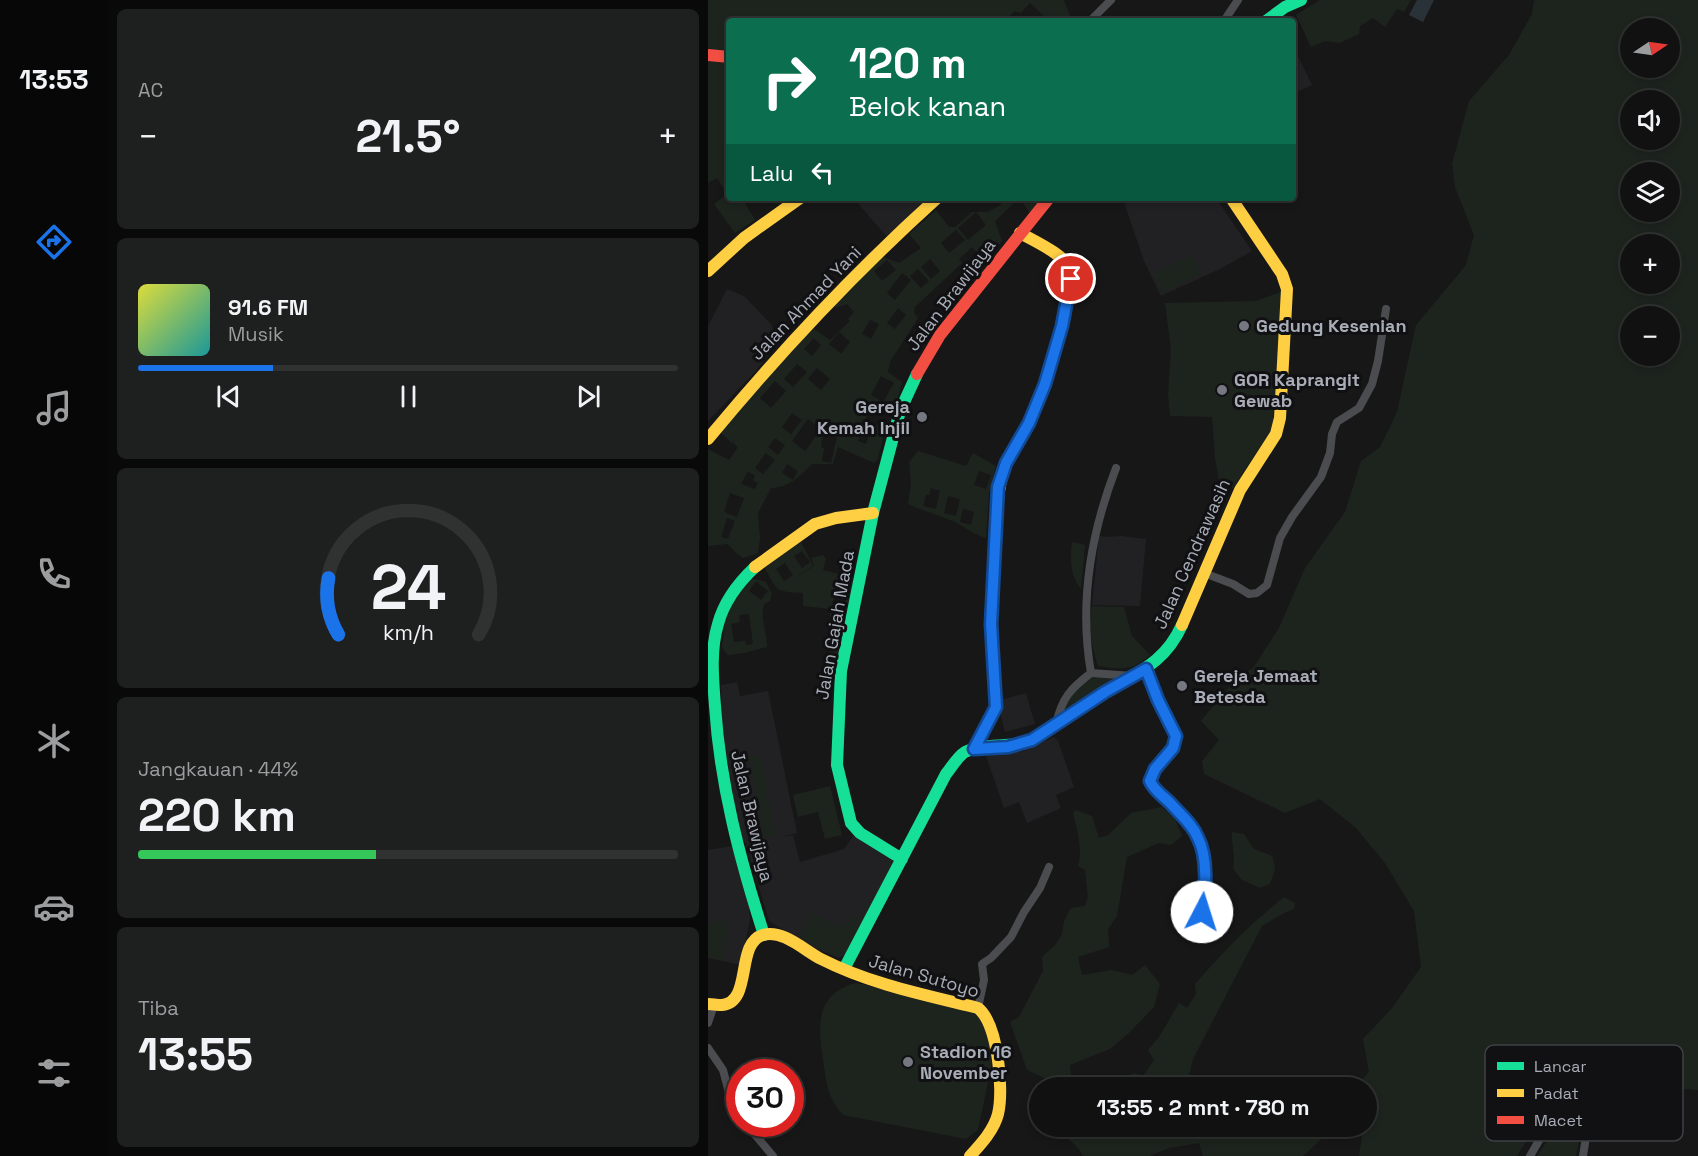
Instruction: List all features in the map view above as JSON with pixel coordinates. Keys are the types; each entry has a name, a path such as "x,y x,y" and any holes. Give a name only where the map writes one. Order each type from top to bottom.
{"main road":[{"path":"1270,18 1285,7 1301,0"},
{"path":"708,55 726,57"},
{"path":"708,271 744,238 797,201"},
{"name":"Jalan Ahmad Yani","path":"708,439 794,340 934,201"},
{"name":"Jalan Brawijaya","path":"764,935 734,831 722,773 713,686 713,652 718,622 729,597 740,580 778,549 814,525 873,513 900,411 911,383 940,335 1047,201"},
{"name":"Jalan Cendrawasih","path":"974,749 1020,745 1032,740 1105,692 1146,669 1167,649 1179,632 1240,490 1276,434 1283,389 1288,300 1285,280 1233,201"},
{"path":"844,969 946,774 959,757 974,749 996,707 991,624 998,487 1006,463 1029,423 1045,384 1071,283 1071,271 1065,261 1046,247 1020,233"},
{"name":"Jalan Gajah Mada","path":"873,513 841,671 837,765 851,823 860,832 902,859"},
{"path":"711,1004 729,1001 738,994 754,940 764,935"},
{"name":"Jalan Sutoyo","path":"764,935 782,938 867,979 978,1008 988,1020 994,1043 999,1113 986,1137 970,1156"}],"street":[{"path":"1093,18 1111,0"},
{"path":"1226,18 1235,1"},
{"path":"1204,573 1233,584 1249,594 1257,593 1267,585 1280,538 1321,477 1330,453 1332,434 1337,422 1359,408 1372,384 1386,309"},
{"path":"1091,673 1086,627 1090,567 1101,505 1116,468"},
{"path":"1146,669 1176,736 1173,748 1155,769 1150,781 1153,788 1183,817 1198,837 1205,886 1202,912"},
{"path":"1056,724 1061,704 1067,693 1091,673 1134,676"},
{"path":"978,1008 984,980 982,964 1011,937 1040,888 1049,867"},
{"path":"708,1023 711,1004"},
{"path":"708,1048 723,1070 726,1081"},
{"path":"757,1137 773,1156"},
{"path":"1530,1156 1539,1141"},
{"path":"1583,1156 1585,1141"}],"shaded area":[{"path":"708,0 1064,0 1071,18 1046,18 1030,3 1021,13 1014,11 1008,18 726,18 726,192 717,178 708,183"},
{"path":"1320,0 1411,0 1404,12 1397,9 1385,27 1373,18 1360,26 1359,34 1340,43 1325,41 1311,47 1296,15"},
{"path":"1417,0 1434,0 1423,22 1409,15"},
{"path":"1534,0 1698,0 1698,1090 1683,1090 1683,1045 1485,1045 1485,1141 1526,1141 1517,1156 1359,1156 1362,1137 1377,1137 1377,1077 1364,1077 1369,1072 1363,1039 1392,1008 1421,967 1414,911 1385,863 1356,828 1320,799 1285,813 1204,774 1202,761 1219,740 1201,721 1234,681 1253,668 1279,628 1305,568 1345,512 1361,461 1380,447 1397,412 1416,325 1466,265 1474,235 1455,187 1452,164 1469,101 1509,55 1532,14"},
{"path":"1296,52 1312,85 1296,93"},
{"path":"726,195 726,201 744,201 755,220 735,233 714,204"},
{"path":"856,201 927,201 887,237"},
{"path":"1000,201 1016,201 995,221 1002,241 986,263 972,247 959,259 962,263 915,307 914,313 918,318 890,362 888,372 902,382 896,405 883,408 874,406 865,420 885,429 878,459 874,463 838,447 833,464 812,464 798,477 789,483 771,488 758,513 760,538 758,553 743,558 728,544 708,546 708,449 729,460 738,447 733,443 735,437 732,443 720,432 806,335 814,329 830,340 850,321 848,319 854,312 847,304 836,308 834,304 883,257 899,263 921,248 909,234 936,210 949,227 955,227 972,212 976,212 987,212 1001,205","holes":["976,212 986,225 968,240 958,228","956,230 965,240 949,253 941,243","930,259 940,271 931,279 921,267","887,260 896,270 882,281 874,271","918,269 929,281 921,288 910,276","902,273 911,280 895,300 887,293","898,308 906,315 895,329 887,323","870,320 879,324 871,339 862,334","839,332 850,342 841,354 829,344","814,338 821,345 812,356 804,349","797,364 807,372 793,387 784,379","817,368 830,379 821,390 808,379","881,376 894,383 883,402 871,395","775,381 786,391 771,408 760,398","792,413 802,420 791,434 782,427","808,419 821,429 805,451 792,441","863,423 872,425 866,444 858,441","823,434 837,437 831,463 822,461","775,438 785,445 778,455 768,447","766,453 775,460 763,474 755,468","787,464 798,471 793,480 782,473","748,471 755,476 753,480 758,483 755,489 741,484","730,493 744,498 737,517 724,512","727,518 735,521 728,539 721,537"]},
{"path":"1021,201 1040,201 1030,213"},
{"path":"1125,201 1218,201 1252,251 1220,269 1161,296 1144,261"},
{"path":"1191,255 1201,274 1164,294 1154,275"},
{"path":"727,289 744,296 771,324 777,342 756,371 708,421 708,326"},
{"name":"GOR Kaprangit Gewab","path":"1283,291 1272,434 1266,438 1233,488 1219,480 1212,417 1170,416 1168,394 1171,350 1165,303 1256,301"},
{"path":"918,451 966,466 973,453 996,466 989,493 986,538 953,521 908,504 911,483 909,462","holes":["979,471 991,475 986,489 974,485","931,488 940,491 936,509 923,506 926,495 929,495","948,496 960,499 956,516 944,513","963,509 974,512 971,525 960,522"]},
{"path":"1099,536 1146,539 1140,606 1092,605"},
{"path":"801,542 813,566 789,582 814,566 811,558 823,555 826,559 823,570 854,578 835,662 832,664 829,647 830,609 803,606 803,593 778,589 764,567","holes":["802,551 810,562 802,568 794,556","785,563 793,575 784,581 776,569","839,588 849,593 842,608 832,603"]},
{"path":"1072,542 1085,545 1081,589 1077,584 1072,567"},
{"path":"755,579 766,582 772,594 770,601 764,604 763,609 767,647 728,655 722,648 726,619 731,604 747,580","holes":["756,581 768,591 761,600 749,591","749,614 753,644 746,645 745,641 734,642 731,624 740,622 739,615"]},
{"path":"1092,606 1124,607 1132,636 1150,655 1132,667 1098,666 1090,629"},
{"path":"1098,677 1115,679 1063,710 1077,689 1086,681"},
{"path":"737,682 740,696 768,691 797,833 780,837 793,835 800,862 844,849 854,835 893,861 849,953 839,958 814,948 769,921 747,844 741,836 723,733 721,685"},
{"path":"1026,693 1035,724 1005,732 997,701"},
{"path":"1054,737 1058,741 1074,787 1056,795 1061,808 1027,823 1019,802 1004,808 986,756 1024,751"},
{"path":"761,755 775,835 764,837 749,757"},
{"path":"830,786 842,835 825,839 818,812 798,817 793,795"},
{"path":"1162,807 1175,819 1182,836 1171,845 1159,843 1127,857 1117,916 1108,929 1109,947 1078,957 1082,975 1112,970 1132,975 1145,965 1160,984 1154,1007 1110,1049 1070,1065 1071,1076 1042,1077 1027,1070 1010,1022 1019,1017 1043,971 1042,957 1055,945 1062,934 1064,921 1071,908 1085,906 1088,897 1085,870 1078,866 1080,846 1073,813 1076,810 1092,816 1099,838 1108,835 1131,813"},
{"path":"1232,832 1244,834 1254,849 1273,858 1275,870 1270,884 1260,888 1242,880 1233,869"},
{"path":"732,846 748,898 750,919 741,965 708,958 708,850"},
{"path":"1284,897 1295,903 1294,909 1262,926 1193,1059 1188,1077 1125,1077 1134,1073 1143,1076 1154,1060 1148,1050 1159,1037 1179,1003 1187,1008 1196,994 1195,984 1260,917"},
{"path":"813,913 836,926 850,922 850,916 855,916 861,923 848,952 836,956 813,946 799,936"},
{"path":"725,917 727,933 723,961 708,957 708,925"},
{"name":"Stadion 16 November","path":"855,983 977,1014 986,1025 992,1063 978,1130 966,1139 843,1115 828,1089 821,1047 820,1024 822,1013 832,995"},
{"path":"1066,1137 1324,1137 1303,1156 1203,1156 1199,1143 1169,1148 1150,1156 1083,1156"},
{"path":"1547,1141 1579,1141 1576,1156 1537,1156"}],"traffic: fast":[{"path":"1270,18 1285,7 1301,0"},
{"path":"902,859 860,833 851,823 837,765 841,671 873,513 900,411 917,374"},
{"path":"974,749 996,707 991,624 996,525"},
{"path":"755,567 732,593 724,608 715,634 713,675 721,765 726,793 739,850 764,935"},
{"path":"844,969 946,774 960,757 972,749 1032,740 1148,667 1167,650 1182,625"}],"traffic: slow":[{"path":"708,271 744,238 796,201"},
{"path":"708,439 818,314 934,201"},
{"path":"1182,625 1240,490 1276,434 1280,418 1287,289 1282,274 1233,201"},
{"path":"996,525 998,495 1005,466 1030,422 1042,393 1060,333 1072,278 1071,271 1063,259 1020,233"},
{"path":"755,567 815,524 836,518 873,513"},
{"path":"708,1004 722,1005 732,1001 738,994 749,949 754,940 771,934 786,938 821,959 859,975 898,988 978,1008 985,1016 995,1042 1000,1074 1000,1103 993,1126 970,1156"}],"traffic: jam":[{"path":"708,55 726,57"},
{"path":"917,374 940,335 1047,201"}],"place":[{"name":"Gedung Kesenian","path":"1244,326"},
{"name":"GOR Kaprangit Gewab","path":"1222,390"},
{"name":"Gereja Kemah Injil","path":"922,417"},
{"name":"Gereja Jemaat Betesda","path":"1182,686"},
{"name":"Stadion 16 November","path":"908,1062"}],"route":[{"path":"1071,279 1062,326 1045,384 1029,423 1006,463 998,487 991,595 996,707 974,749 1008,747 1032,740 1105,692 1146,669 1176,736 1173,748 1155,769 1150,781 1153,788 1183,817 1198,837 1204,867 1205,886 1202,912"}]}
